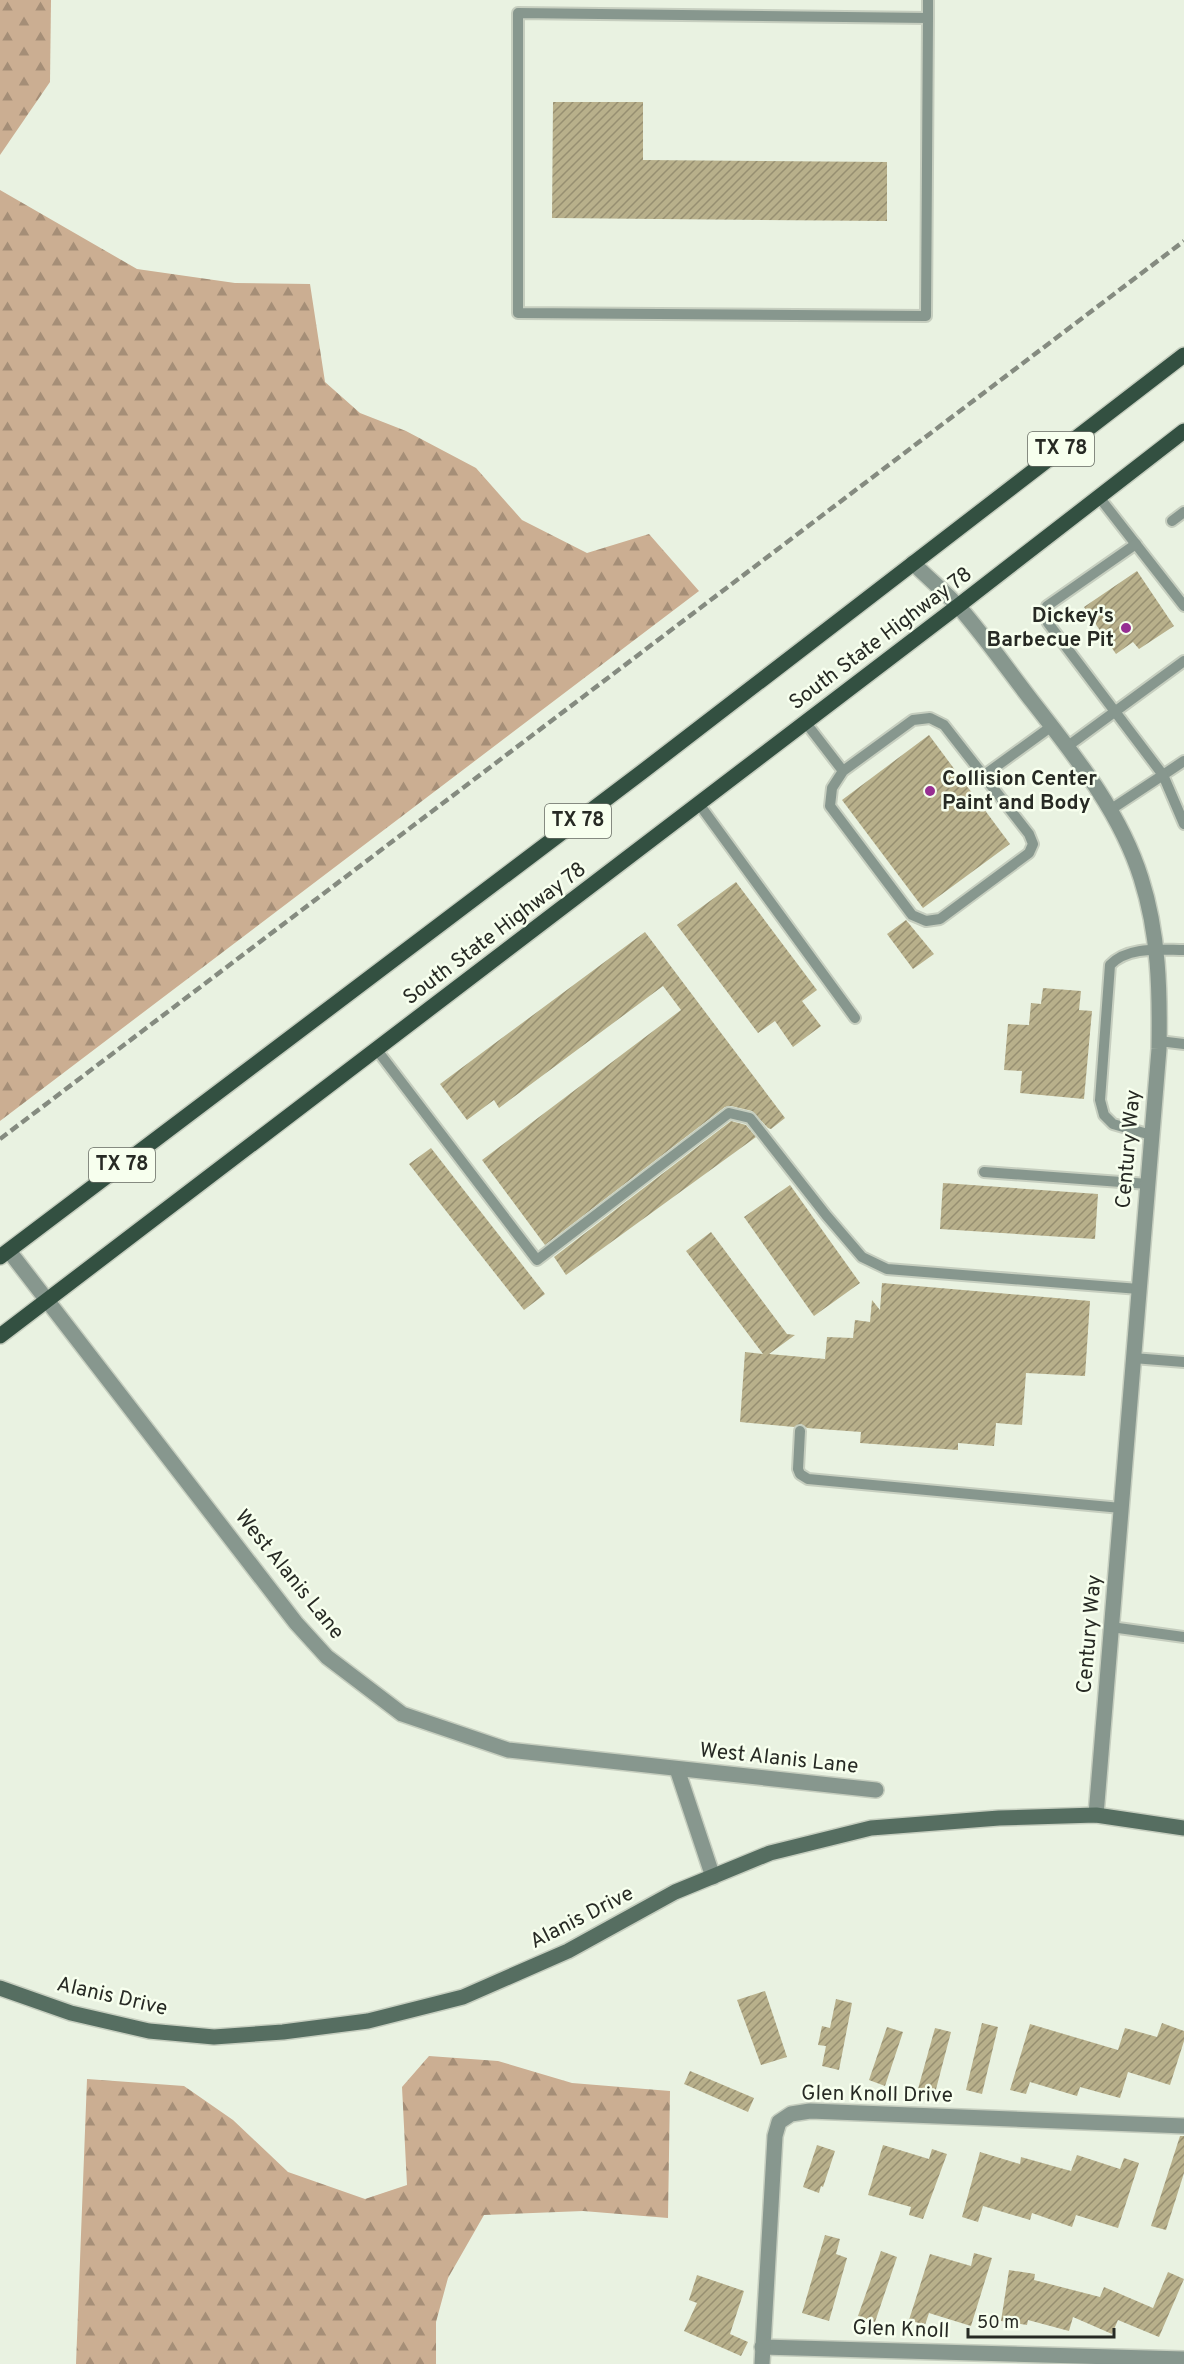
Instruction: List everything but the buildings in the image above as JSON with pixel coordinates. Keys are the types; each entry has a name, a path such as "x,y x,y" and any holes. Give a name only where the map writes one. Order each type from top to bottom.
{"main road":[{"name":"South State Highway 78","path":"4,1254 642,772 1184,355"},
{"name":"South State Highway 78","path":"0,1336 806,723 1184,431"},
{"name":"Alanis Drive","path":"0,1989 70,2013 149,2031 214,2037 283,2032 368,2021 463,1997 568,1951 675,1892 770,1853 872,1828 999,1818 1096,1815 1184,1827"}],"street":[{"name":"Century Way","path":"913,563 958,606 1068,746 1110,810 1141,877 1152,922 1160,984 1159,1041 1096,1815"},
{"name":"West Alanis Lane","path":"4,1254 49,1300 296,1623 327,1658 402,1714 508,1750 876,1790"},
{"name":"West Alanis Lane","path":"677,1769 713,1876"},
{"name":"Glen Knoll Drive","path":"762,2364 775,2136 779,2121 791,2114 810,2111 1184,2126"},
{"name":"Glen Knoll","path":"762,2347 1184,2359"}],"lane":[{"path":"928,0 928,18 926,316 518,313 518,13 928,18"},
{"path":"1099,497 1184,606"},
{"path":"1172,521 1184,512"},
{"path":"1136,544 1047,606 1045,615 1048,623 1163,775 1184,824"},
{"path":"1068,746 1184,661"},
{"path":"930,718 944,725 1029,834 1033,844 1029,853 940,919 926,921 912,915 830,806 832,788 843,771 913,720 930,718"},
{"path":"806,723 843,771"},
{"path":"983,776 1052,726"},
{"path":"1110,810 1184,761"},
{"path":"699,804 855,1018"},
{"path":"1151,1135 1113,1124 1104,1115 1100,1100 1110,965 1118,957 1129,953 1184,950"},
{"path":"1159,1041 1184,1044"},
{"path":"377,1050 537,1260 729,1113 750,1119 862,1257 887,1269 1139,1289"},
{"path":"984,1172 1148,1184"},
{"path":"1133,1358 1184,1362"},
{"path":"800,1431 798,1469 808,1479 1121,1508"},
{"path":"1111,1627 1184,1636"}],"green space":[{"path":"0,0 51,0 50,82 0,155"},
{"path":"0,190 137,269 235,283 310,284 325,382 360,413 406,431 476,468 522,520 587,553 649,534 699,591 0,1121"},
{"path":"429,2056 498,2061 572,2083 670,2091 668,2218 583,2211 484,2215 448,2278 436,2322 436,2364 76,2364 87,2079 184,2086 233,2120 288,2172 365,2199 407,2185 402,2087"}],"railway":[{"path":"0,1139 1184,241"}],"place":[{"name":"Dickey's Barbecue Pit","path":"1126,628"},
{"name":"Collision Center Paint and Body","path":"930,791"}]}
